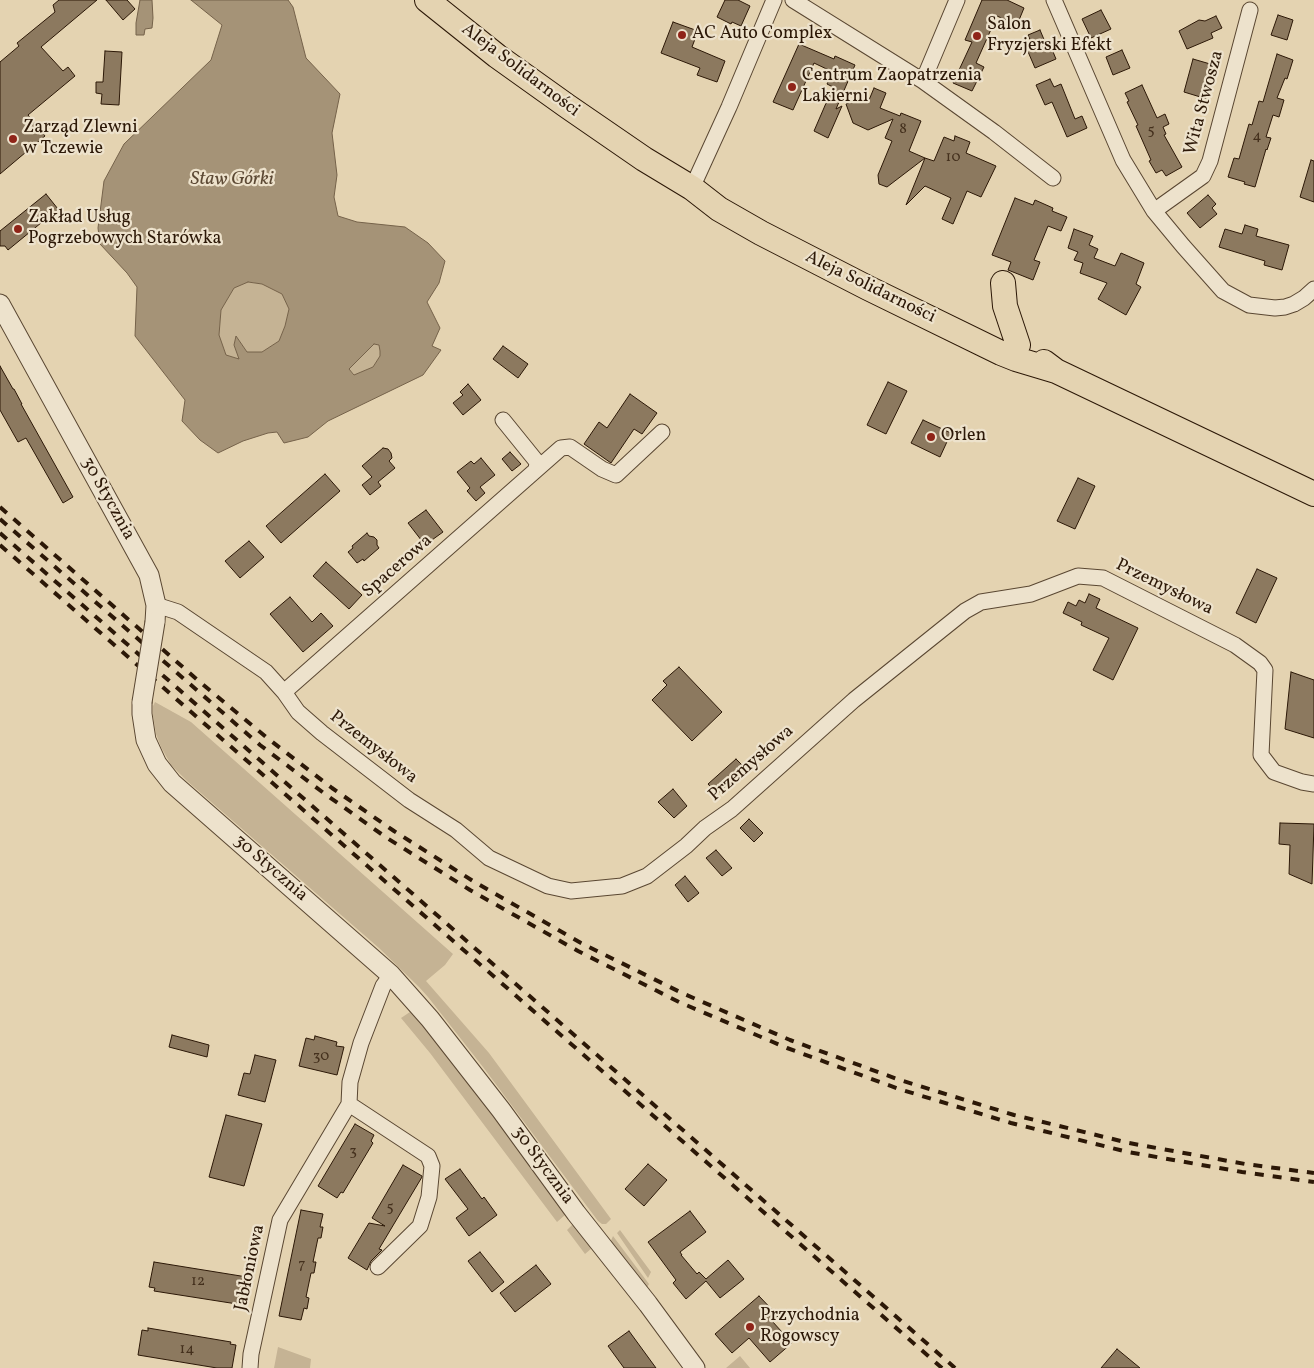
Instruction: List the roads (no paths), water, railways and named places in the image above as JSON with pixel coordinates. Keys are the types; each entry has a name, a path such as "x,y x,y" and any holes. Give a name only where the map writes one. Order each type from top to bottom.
{"main road":[{"name":"Aleja Solidarności","path":"426,0 497,56 566,106 644,159 692,188 718,209 761,234 1016,360 1056,371"},
{"name":"Aleja Solidarności","path":"692,188 723,198 878,278 1018,345 1056,371 1314,494"},
{"path":"1003,283 1005,306 1018,345"}],"street":[{"path":"692,188 774,0"},
{"path":"793,0 922,81 994,132 1053,178"},
{"path":"922,81 958,0"},
{"path":"1054,0 1123,160 1154,211 1223,291 1249,305 1275,308 1285,307 1304,298 1314,289"},
{"name":"Wita Stwosza","path":"1154,211 1203,176 1210,161 1250,10"},
{"name":"30 Stycznia","path":"0,304 149,575 155,614 142,702 142,714 146,740 158,764 172,783 391,976 430,1019 448,1040 576,1213 648,1304 695,1368"},
{"path":"503,420 537,462 536,470"},
{"name":"Spacerowa","path":"284,692 561,448 570,447 602,469 616,475 662,432"},
{"name":"Przemysłowa","path":"155,614 178,612 266,672 284,692 298,712 322,733 409,800 456,830 488,858 548,886 571,891 622,886 647,876 686,846 705,828 732,809 854,700 965,610 981,602 1031,594 1078,576 1103,578 1236,645 1260,663 1266,670 1261,755 1274,772 1302,782 1314,784"},
{"name":"Jabłoniowa","path":"250,1368 251,1354 280,1220 349,1104 350,1082 361,1044 383,986 391,976"},
{"path":"349,1104 428,1156 432,1166 429,1197 420,1226 378,1267"}],"water":[{"path":"140,0 152,0 152,28 145,29 144,35 136,35 136,23"},
{"name":"Staw Górki","path":"191,0 288,0 293,7 306,58 340,94 332,133 337,175 334,197 338,216 357,222 405,227 428,243 445,261 439,283 427,302 440,328 432,346 441,350 423,375 328,421 308,437 284,443 277,432 268,433 243,441 218,453 200,440 182,421 185,400 135,336 137,287 127,273 100,244 98,228 104,181 124,144 211,60 222,25","holes":["248,282 262,284 282,294 289,309 279,341 262,352 247,352 236,336 234,345 239,359 226,355 219,335 221,310 234,288","374,344 379,345 380,356 373,367 354,375 349,369"]}],"railway":[{"path":"0,507 201,683 332,788 394,831 473,881 581,943 682,993 790,1040 900,1080 1014,1115 1129,1143 1245,1164 1314,1173"},
{"path":"0,519 260,745 325,794 387,838 470,890 578,951 679,1002 787,1048 899,1089 1011,1123 1128,1152 1242,1172 1314,1182"},
{"path":"0,533 955,1368"},
{"path":"0,545 942,1368"}],"place":[{"name":"AC Auto Complex","path":"682,35"},
{"name":"Salon Fryzjerski Efekt","path":"977,36"},
{"name":"Centrum Zaopatrzenia Lakierni","path":"792,87"},
{"name":"Zarząd Zlewni w Tczewie","path":"13,139"},
{"name":"Zakład Usług Pogrzebowych Starówka","path":"18,229"},
{"name":"Orlen","path":"931,437"},
{"name":"Przychodnia Rogowscy","path":"750,1327"}]}
